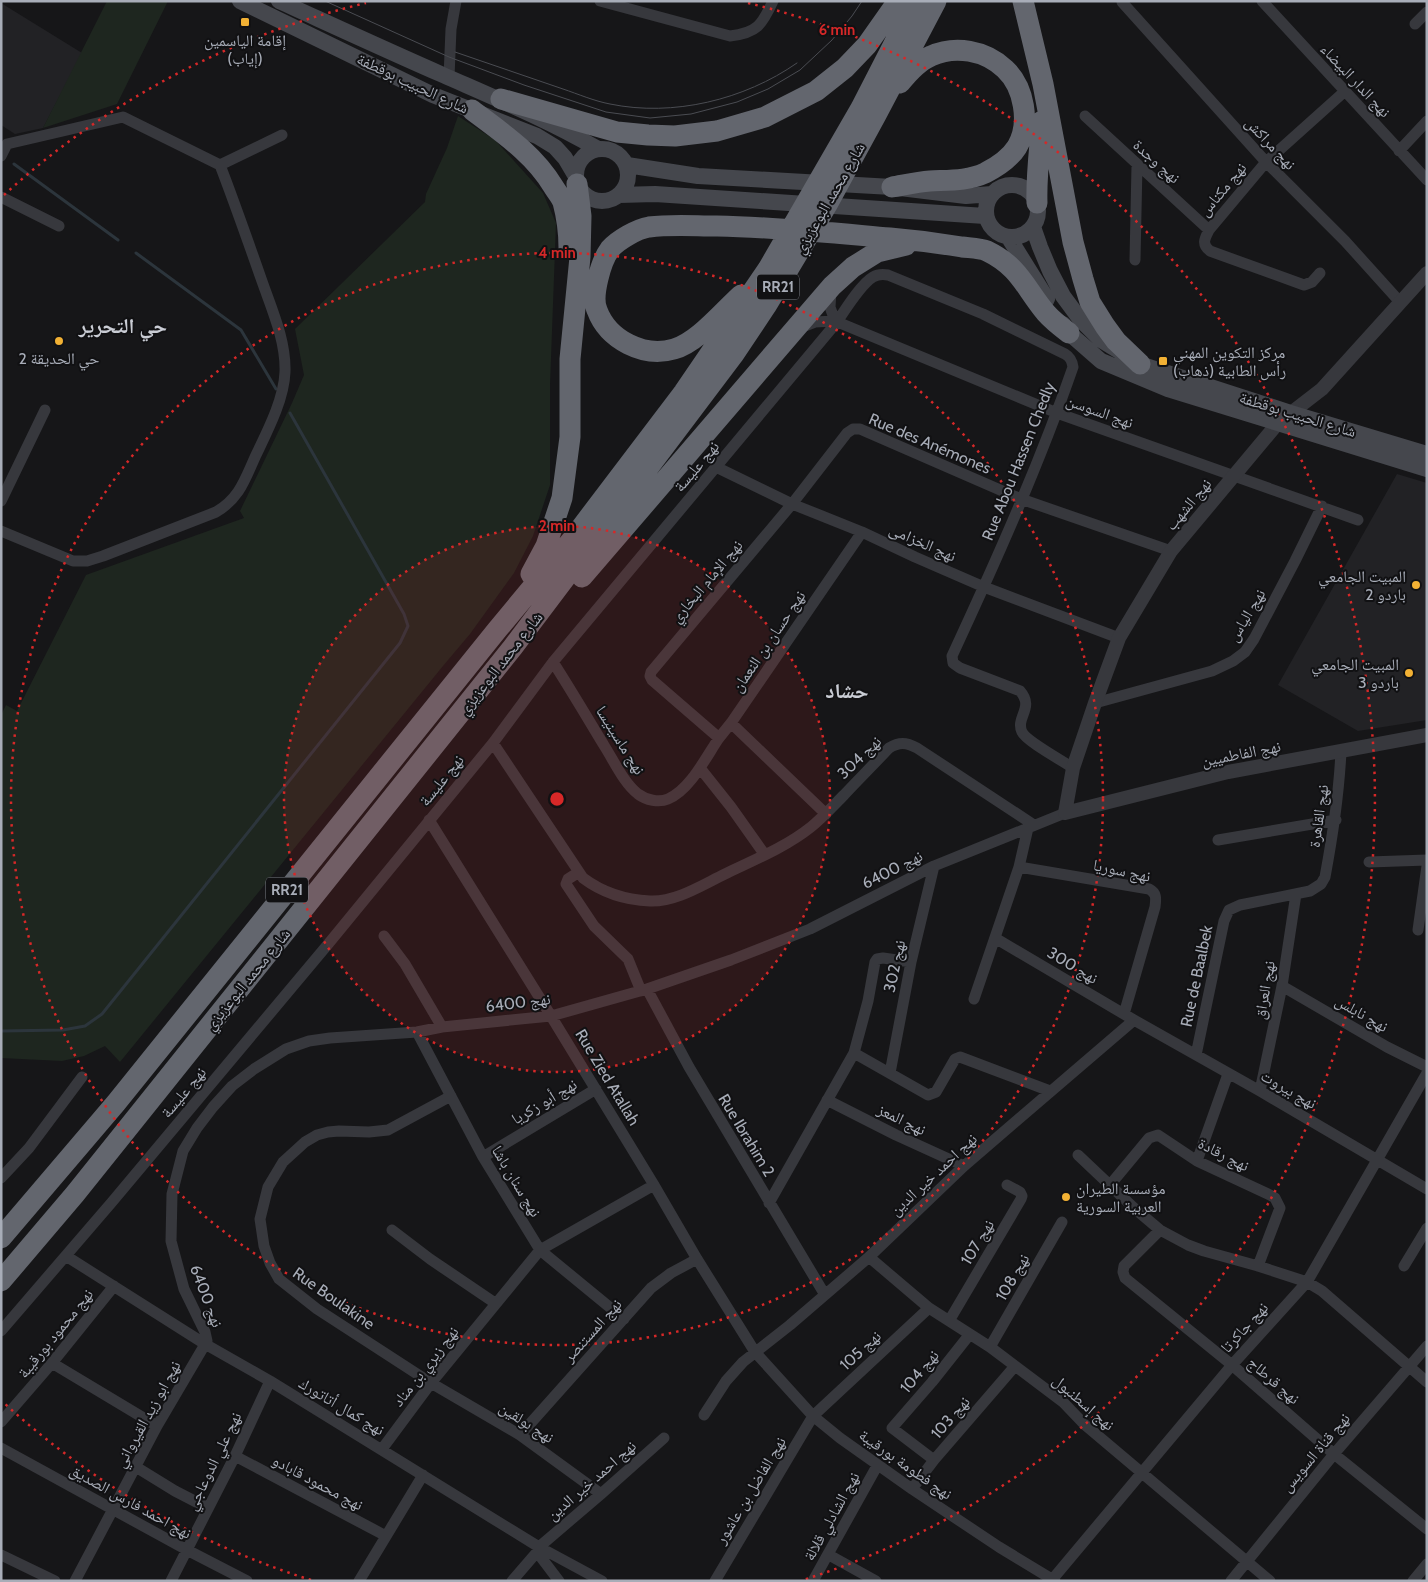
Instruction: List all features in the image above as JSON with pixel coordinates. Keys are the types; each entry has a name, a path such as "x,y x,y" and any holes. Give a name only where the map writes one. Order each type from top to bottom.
{"highway":[{"path":"501,99 617,132 648,136 675,136 717,131 765,117 816,91 845,68 867,46 898,1"},
{"name":"شارع محمد البوعزيزي","path":"1,1281 75,1194 513,647 578,546 768,269 861,108 916,1"},
{"name":"شارع محمد البوعزيزي","path":"1,1238 116,1103 497,630 578,546 699,402 755,322 828,203 936,1"},
{"path":"1023,1 1043,84 1073,242 1090,302 1116,341 1140,364"},
{"path":"876,115 908,73 929,56 950,50 974,52 990,58 1005,69 1017,85 1024,109 1023,131 1017,146 1004,162 985,174 963,180 927,182 892,187"},
{"path":"1037,202 1036,182 1041,147 1043,84"},
{"path":"472,110 533,158 562,200 568,230 574,314"},
{"path":"497,630 546,546 562,498 570,437 570,359 580,257 581,216 576,180"},
{"path":"768,269 700,335 675,349 658,352 639,350 621,340 608,328 596,310 596,290 601,268 611,249 627,235 648,227 774,228 923,241 986,250 1009,264 1047,314 1069,333"},
{"path":"513,647 540,623 613,542 832,286 853,267 877,252 923,241"}],"main road":[{"name":"شارع الحبيب بوقطفة","path":"240,1 433,95 537,136 555,147 564,158 576,180"},
{"name":"شارع الحبيب بوقطفة","path":"279,1 501,99 598,149"},
{"path":"607,149 615,152 627,165 628,181 625,189 612,199 604,201 588,197 582,192 576,180 580,161 590,151 607,149"},
{"path":"627,165 698,176 892,187 966,196 992,194"},
{"path":"1008,185 1025,189 1037,202 1037,219 1033,226 1022,236 1009,238 1000,236 993,231 985,216 985,208 992,194 999,188 1008,185"},
{"path":"619,195 655,194 985,216"},
{"name":"شارع الحبيب بوقطفة","path":"1033,226 1050,271 1063,296 1080,320 1101,340 1140,364 1291,413 1427,454"},
{"name":"شارع الحبيب بوقطفة","path":"1009,238 1069,333 1101,361 1168,389 1427,469"}],"street":[{"path":"449,77 450,43 456,1"},
{"path":"600,1 730,36 745,34 764,21 773,1"},
{"name":"نهج الدار البيضاء","path":"1262,1 1427,180"},
{"name":"نهج مراكش","path":"1122,2 1266,162 1345,241 1400,302"},
{"path":"1415,24 1427,12"},
{"name":"نهج مكناس","path":"1320,273 1312,282 1304,285 1210,251 1204,244 1209,230 1266,162 1344,92"},
{"name":"نهج وجدة","path":"1085,116 1209,230"},
{"path":"1,156 4,142 124,117 220,165 277,324 285,355 285,373 282,392 265,435 238,494 227,506 104,556 87,561 73,562 1,531"},
{"path":"1399,151 1427,121"},
{"path":"220,165 282,135"},
{"path":"1135,260 1137,165"},
{"path":"1,197 59,226"},
{"name":"نهج الشهب","path":"1065,813 1073,768 1120,638 1171,551 1278,424 1322,388 1427,273"},
{"name":"Rue Abou Hassen Chedly","path":"836,322 866,283 873,276 881,274 983,314 1070,357 1073,367 1057,413 984,587 952,656 953,663 960,668 1020,691 1025,697 1026,704 1021,725 1022,732 1030,740 1073,768"},
{"path":"797,328 815,322 836,322 830,307 832,286"},
{"name":"نهج السوسن","path":"836,322 1057,413 1358,520"},
{"name":"نهج عليسة","path":"1,1331 200,1098 493,743 553,662 836,322"},
{"path":"1,501 45,410"},
{"name":"Rue des Anémones","path":"847,433 853,429 860,429 1021,499 1171,551"},
{"name":"نهج الإمام البخاري","path":"719,738 652,680 651,672 792,504 847,433"},
{"name":"نهج الخزامى","path":"716,467 792,504 862,532 984,587 1120,638"},
{"name":"نهج الياس","path":"1095,703 1212,671 1233,661 1245,652 1254,639 1322,506"},
{"name":"نهج حسان بن النعمان","path":"700,768 862,532"},
{"name":"نهج ماسينيسا","path":"553,662 619,769 631,787 640,795 659,801 669,799 684,787 700,768"},
{"path":"731,723 826,814"},
{"name":"نهج الفاطميين","path":"1065,813 1228,772 1427,736"},
{"name":"نهج 304","path":"493,743 583,878 594,887 614,895 651,901 668,899 686,892 765,855 794,839 812,827 889,748 897,744 907,743 917,748 1031,827"},
{"name":"نهج القاهرة","path":"1321,884 1325,877 1336,820 1341,751"},
{"path":"700,768 765,855"},
{"name":"نهج 6400","path":"205,1344 207,1338 184,1288 171,1241 172,1194 183,1151 213,1106 232,1086 254,1069 286,1049 309,1041 330,1038 417,1032 442,1027 551,1016 644,990 731,960 810,929 934,866 1065,813"},
{"name":"Rue Zied Atallah","path":"429,820 596,1089 697,1259 755,1352"},
{"path":"1218,840 1336,820"},
{"path":"974,998 1031,827"},
{"path":"1369,862 1427,860"},
{"name":"نهج 302","path":"890,1073 911,962 934,866"},
{"path":"1418,930 1427,866"},
{"name":"نهج سوريا","path":"1018,867 1154,892 1156,896 1155,906 1124,1014"},
{"name":"Rue Ibrahim 2","path":"579,872 568,879 566,884 594,926 628,959 689,1067 825,1295"},
{"name":"Rue de Baalbek","path":"1196,1056 1224,921 1229,910 1240,905 1310,891 1321,884"},
{"name":"نهج العراق","path":"1260,1091 1282,986 1296,894"},
{"path":"384,936 405,964 442,1027"},
{"name":"نهج 300","path":"995,938 1134,1020"},
{"path":"769,1203 854,1052 868,1000 875,962 877,959 883,958 911,962"},
{"name":"نهج نابلس","path":"1282,986 1427,1067"},
{"name":"نهج بيروت","path":"1134,1020 1260,1091 1427,1190"},
{"name":"نهج احمد خير الدين","path":"704,1415 734,1370 869,1257 964,1166 1134,1020"},
{"name":"نهج سنان باشا","path":"417,1032 483,1156 540,1250 624,1319"},
{"path":"854,1052 928,1095 936,1092 955,1059 960,1057 1050,1091"},
{"name":"نهج جاكرتا","path":"1053,1580 1232,1364 1306,1282 1427,1073"},
{"path":"1197,1161 1228,1074"},
{"path":"1,1178 29,1148 82,1077"},
{"name":"نهج أبو زكريا","path":"483,1156 596,1089"},
{"name":"Rue Boulakine","path":"431,1383 318,1309 278,1279 264,1246 260,1219 268,1186 283,1162 305,1142 317,1135 328,1132 388,1130 451,1096"},
{"path":"200,1098 213,1106"},
{"name":"نهج المعز","path":"827,1100 896,1135 964,1166"},
{"name":"نهج رقادة","path":"1110,1185 1149,1138 1153,1135 1158,1135 1197,1161 1270,1195 1279,1203 1280,1208 1258,1266"},
{"path":"1078,1156 1160,1230 1204,1252 1258,1266 1306,1282 1322,1291 1427,1382"},
{"name":"نهج زيري بن مناد","path":"382,1450 431,1383 540,1250 654,1185"},
{"name":"نهج 107","path":"949,1321 1021,1199 1020,1192 1007,1185"},
{"name":"نهج 108","path":"990,1347 1062,1222"},
{"path":"1404,1266 1427,1228"},
{"path":"392,1230 430,1259 495,1303"},
{"name":"نهج قرطاج","path":"1160,1230 1124,1266 1125,1278 1232,1364 1334,1454 1427,1529"},
{"name":"نهج كمال أتاتورك","path":"66,1256 205,1344 382,1450 538,1549 602,1581"},
{"name":"نهج إسطنبول","path":"869,1257 929,1308 990,1347 1063,1402 1084,1424 1270,1581"},
{"name":"نهج المستنصر","path":"520,1435 651,1288 671,1273 697,1259"},
{"name":"نهج محمود بورقيبة","path":"1,1422 52,1363 114,1286"},
{"name":"نهج 105","path":"813,1416 929,1308"},
{"name":"نهج 104","path":"934,1460 892,1428 970,1334"},
{"name":"نهج ابو زيد القيرواني","path":"75,1581 157,1426 205,1344"},
{"name":"نهج قناة السويس","path":"1231,1581 1334,1454 1427,1346"},
{"name":"نهج فطومة بورقيبة","path":"755,1352 813,1416 877,1466 999,1547 1053,1580"},
{"path":"52,1363 157,1426"},
{"name":"نهج 103","path":"912,1489 934,1460 1015,1366"},
{"name":"نهج علي الدوعاجي","path":"170,1581 235,1456 270,1382"},
{"name":"نهج بولقين","path":"431,1383 520,1435 602,1494"},
{"name":"نهج الفاضل بن عاشور","path":"715,1581 813,1416"},
{"name":"نهج احمد خير الدين","path":"512,1581 538,1549 664,1438"},
{"name":"نهج احمد فارس الصديق","path":"1,1448 112,1510 247,1581"},
{"name":"نهج محمود قابادو","path":"235,1456 386,1536"},
{"name":"نهج الشادلي قلالة","path":"813,1581 877,1466"},
{"path":"136,1467 208,1508"},
{"path":"359,1581 422,1476"},
{"path":"538,1549 559,1581"},
{"path":"1,1555 55,1581"},
{"path":"829,1555 876,1581"},
{"path":"1413,1581 1427,1564"}],"shaded area":[{"path":"107,1 168,1 117,104 43,128"},
{"path":"1,3 82,53 43,128 15,134 1,125"},
{"path":"458,116 495,140 543,193 556,223 550,385 550,485 533,536 514,573 470,634 120,1062 105,1046 84,1056 62,1061 1,1058 1,715 6,705 17,711 86,575 244,518 240,511 304,375 295,329 425,202 426,194 447,148"},
{"path":"1397,474 1427,483 1427,720 1358,731 1278,685"}],"waterway":[{"path":"14,164 118,240"},
{"path":"136,253 241,330 276,389"},
{"path":"1,1031 63,1030 85,1026 102,1014 400,643 408,626 404,614 290,413"}],"tram line":[{"path":"325,1 449,57 524,85 606,112 650,118 691,114 737,102 768,89 800,70 832,40 862,1"},
{"path":"455,52 598,101 634,107 658,108 683,106 731,96 754,87 797,63"}],"place":[{"name":"إقامة الياسمين (إياب)","path":"245,22"},
{"name":"حي الحديقة 2","path":"59,341"},
{"name":"مركز التكوين المهني رأس الطابية (ذهاب)","path":"1163,361"},
{"name":"المبيت الجامعي باردو 2","path":"1416,585"},
{"name":"المبيت الجامعي باردو 3","path":"1409,673"},
{"name":"مؤسسة الطيران العربية السورية","path":"1066,1197"}],"district":[{"name":"حي التحرير","path":"123,326"},
{"name":"حشاد","path":"847,691"}]}
